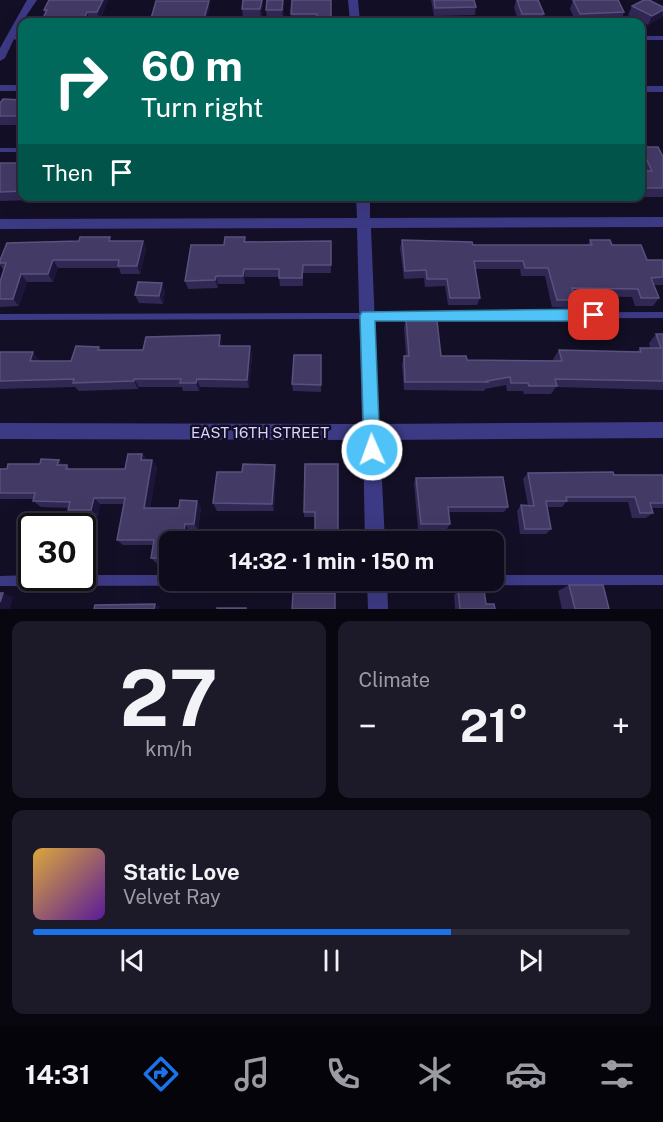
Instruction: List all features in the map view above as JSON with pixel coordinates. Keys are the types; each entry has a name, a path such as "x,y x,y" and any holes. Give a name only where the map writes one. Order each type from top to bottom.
{"street":[{"path":"21,18 32,0"},
{"path":"353,0 355,18"},
{"path":"0,58 6,42 18,23"},
{"path":"0,88 18,88"},
{"path":"645,89 663,89"},
{"path":"363,201 375,531"},
{"path":"0,224 663,222"},
{"name":"EAST 16TH STREET","path":"0,431 663,430"},
{"path":"377,591 378,609"}],"lane":[{"path":"645,38 663,38"},
{"path":"0,150 18,150"},
{"path":"0,317 663,315"},
{"path":"504,581 663,580"},
{"path":"0,581 159,581"}],"building":[{"path":"49,0 103,0 97,12 87,12 85,18 43,18 47,10 44,10"},
{"path":"243,0 262,0 260,9 242,9"},
{"path":"267,0 283,0 282,10 266,10"},
{"path":"292,0 331,0 331,18 317,18 317,14 291,14"},
{"path":"434,0 474,0 476,7 435,8"},
{"path":"517,0 538,0 544,14 522,14"},
{"path":"573,0 618,0 624,12 580,14"},
{"path":"644,0 663,7 663,10 652,16 632,6"},
{"path":"156,1 209,1 204,18 151,18"},
{"path":"3,99 18,100 17,116 0,116 0,103"},
{"path":"645,147 658,147 663,157 663,188 645,188 645,171 652,171 645,156"},
{"path":"0,163 18,163 18,191 0,192"},
{"path":"80,237 110,237 109,241 143,241 137,266 118,266 119,260 53,260 48,274 21,274 13,299 0,299 0,282 6,263 0,263 0,260 7,243 79,241"},
{"path":"225,237 245,237 244,242 331,241 331,265 303,265 302,278 279,278 279,269 244,269 243,276 216,276 215,280 185,281 191,245 224,245"},
{"path":"402,240 472,242 473,245 592,245 590,240 610,240 612,245 641,245 647,260 663,260 663,277 651,278 659,298 641,298 638,289 572,288 576,300 557,300 548,268 525,268 523,261 474,261 480,298 450,298 447,279 427,279 426,270 405,271"},
{"path":"138,282 162,283 159,296 135,295"},
{"path":"414,312 436,312 441,356 466,356 467,360 562,361 559,350 641,352 640,348 661,348 656,334 663,334 663,381 555,379 557,386 529,386 528,383 511,383 510,377 488,382 405,382 404,356 409,356 406,318 414,318"},
{"path":"220,335 219,346 250,346 247,380 197,379 196,383 180,383 181,379 73,383 74,379 0,381 0,352 33,352 30,361 71,361 76,346 99,347 98,350 143,350 146,337"},
{"path":"294,355 321,355 321,385 292,384"},
{"path":"128,454 142,454 141,460 152,460 144,508 179,508 180,500 197,501 194,524 185,524 184,531 159,531 159,558 151,558 154,540 117,540 125,498 94,498 91,510 68,510 70,502 33,501 35,493 0,493 0,469 7,469 8,464 40,464 41,459 59,460 57,465 67,465 66,469 125,469"},
{"path":"243,464 275,465 272,504 213,503 217,472 242,472"},
{"path":"305,464 338,464 338,531 315,531 315,512 304,512"},
{"path":"613,472 614,475 663,475 663,503 650,503 653,513 640,513 635,497 566,497 567,501 546,501 551,529 525,529 521,505 534,506 528,473"},
{"path":"503,477 508,507 448,507 450,524 421,524 416,478"},
{"path":"569,585 603,585 609,609 575,609"},
{"path":"458,591 484,591 486,604 494,604 495,609 460,609"},
{"path":"293,593 335,593 335,609 292,609"},
{"path":"155,604 154,609 94,609 95,605"},
{"path":"246,608 246,609 217,609"}],"route":[{"path":"372,450 367,316 594,315"}]}
